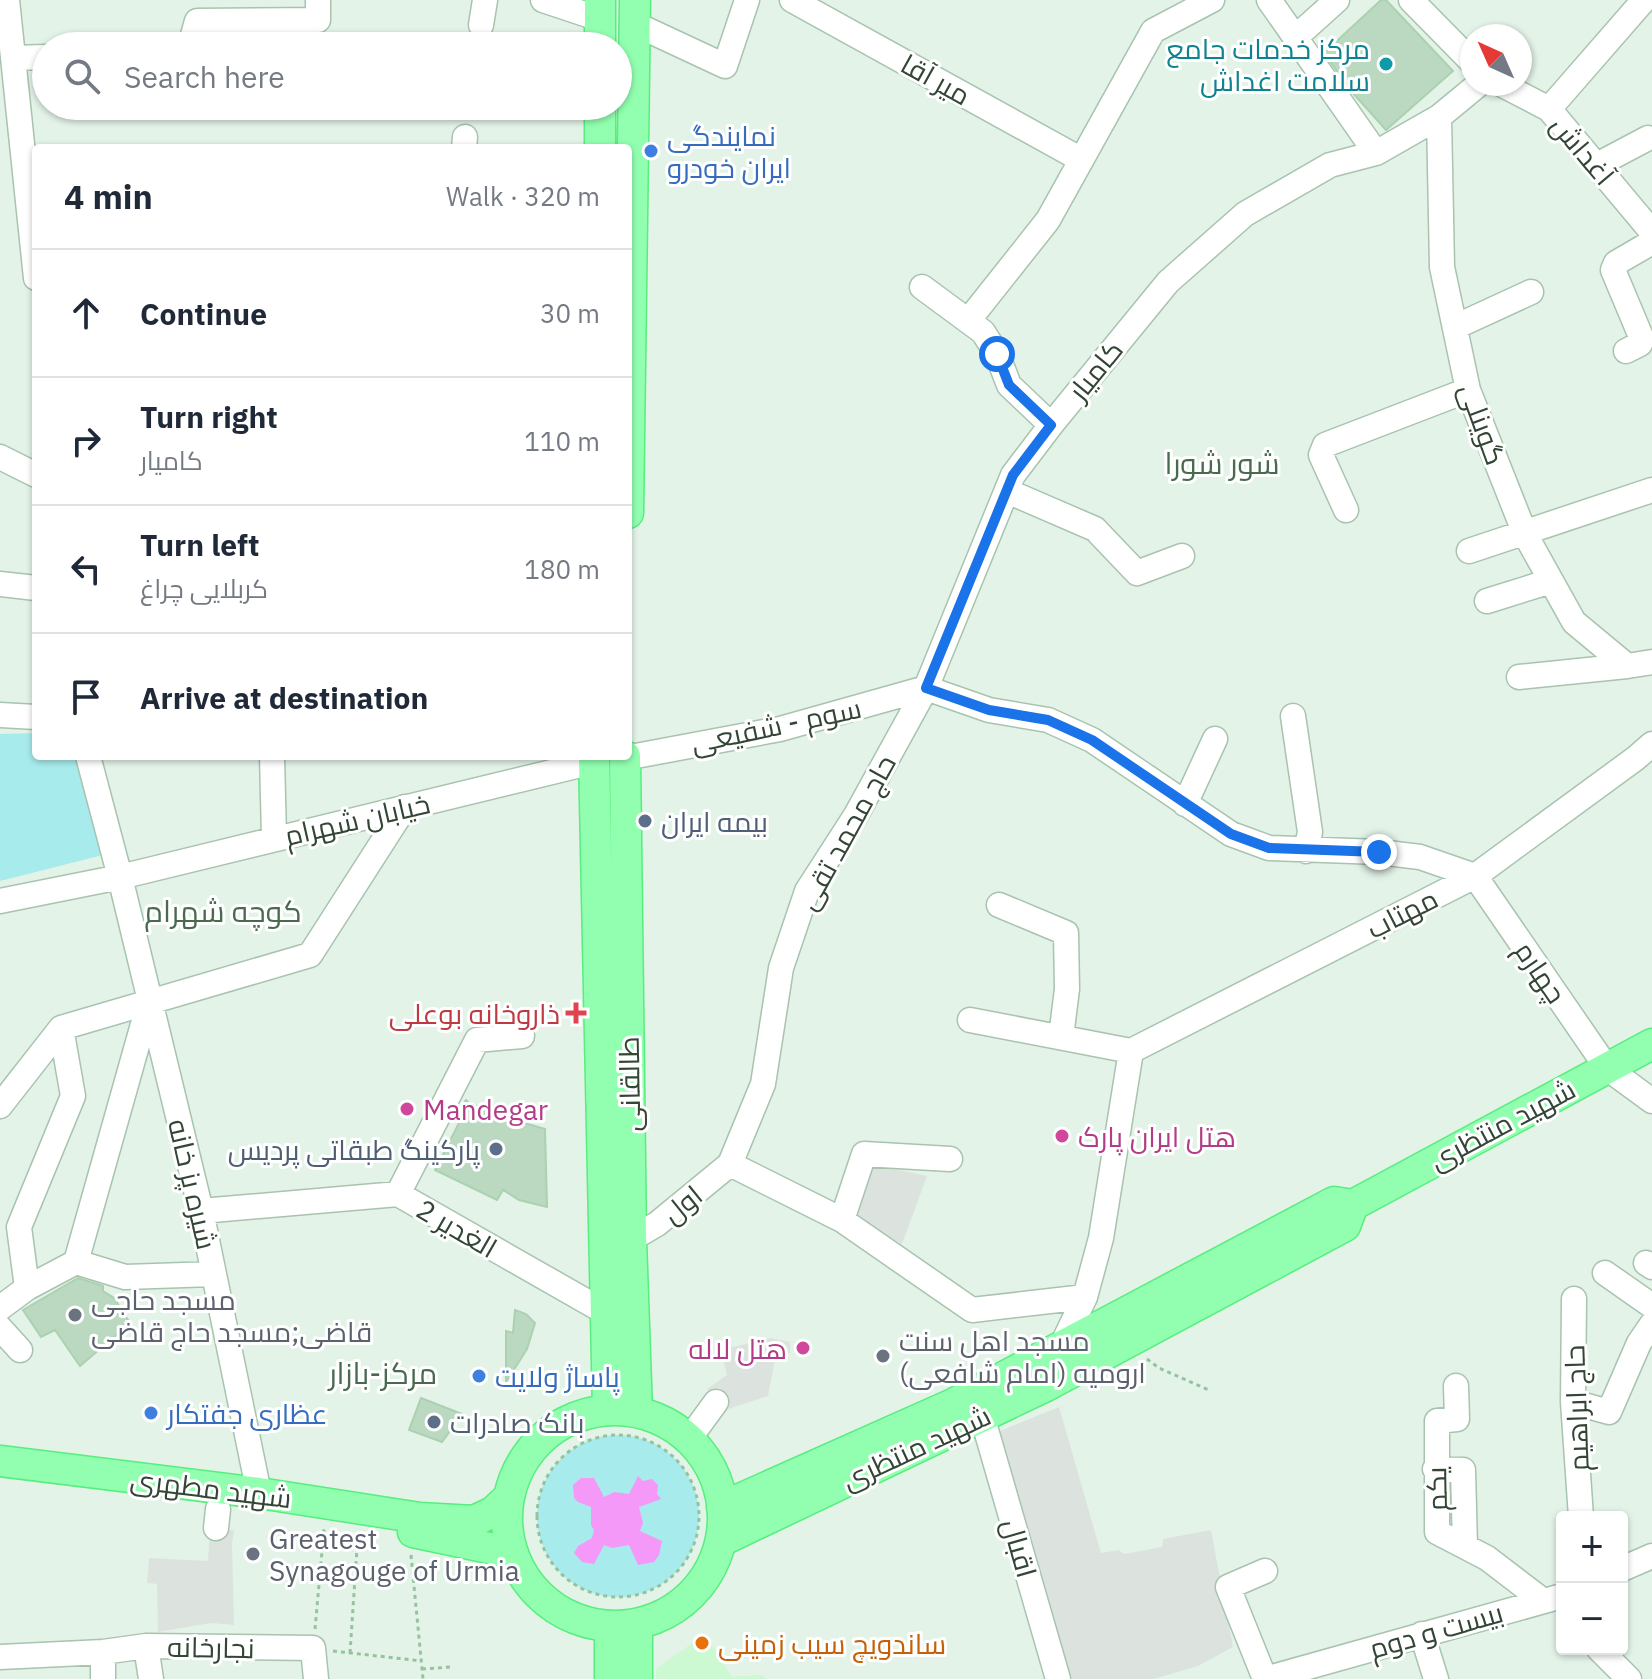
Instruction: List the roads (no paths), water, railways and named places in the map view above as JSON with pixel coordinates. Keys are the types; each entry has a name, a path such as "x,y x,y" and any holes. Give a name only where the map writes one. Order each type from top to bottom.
{"main road":[{"path":"632,227 635,12"},
{"path":"600,120 600,144"},
{"name":"طالقانی","path":"594,760 605,1312 622,1411"},
{"name":"طالقانی","path":"622,1411 631,1239 625,760"},
{"name":"شهید منتظری","path":"721,1541 982,1416 1039,1375 1060,1349 1334,1202 1353,1205 1652,1044"},
{"name":"شهید منتظری","path":"722,1507 953,1404 1132,1340 1345,1226 1353,1205"},
{"path":"622,1411 673,1426 677,1444 704,1456 715,1475 722,1507 721,1541 714,1561 691,1595 666,1613 624,1625 585,1622 561,1612 540,1596 524,1576 513,1553 507,1526 509,1497 518,1470 534,1447 555,1428 581,1415 622,1411"},
{"name":"شهید مطهری","path":"0,1461 259,1493 420,1518 474,1521 493,1512 509,1497"},
{"name":"شهید مطهری","path":"0,1482 217,1518 325,1521 409,1532 513,1553"},
{"path":"610,1679 624,1625"},
{"path":"624,1625 637,1679"}],"street":[{"path":"7,0 13,58 10,141 32,209"},
{"path":"194,32 197,21 318,20 318,0"},
{"path":"481,25 485,0"},
{"path":"543,0 600,22"},
{"path":"635,12 725,66 747,0"},
{"name":"میر آقا","path":"792,0 1080,159"},
{"path":"968,321 1048,220 1153,31 1212,0"},
{"path":"1269,0 1376,153"},
{"path":"1297,36 1337,0"},
{"path":"1411,0 1460,50"},
{"path":"1549,109 1644,0"},
{"path":"13,58 32,57"},
{"name":"کامیار","path":"926,688 1013,475 1168,282 1245,214 1330,165 1376,153 1439,117 1464,96"},
{"name":"آغداش","path":"1524,96 1549,109 1652,232"},
{"name":"گوینلی","path":"1439,117 1442,267 1468,390 1525,534 1574,622 1627,666"},
{"path":"1597,165 1648,138"},
{"path":"1626,351 1640,344 1642,339 1613,270 1616,263 1652,242"},
{"path":"922,287 983,332 997,354 1009,385 1051,425"},
{"path":"1455,327 1531,292"},
{"path":"1346,510 1321,455 1325,445 1468,390"},
{"path":"0,457 32,473"},
{"path":"1469,551 1652,490"},
{"path":"1007,491 1095,529 1137,573 1182,556"},
{"path":"1487,601 1551,581"},
{"path":"0,584 32,588"},
{"path":"1519,677 1652,662"},
{"path":"926,688 989,710 1048,720 1092,740 1231,834 1269,848 1379,852 1420,857 1475,876"},
{"name":"سوم - شفیعی","path":"632,755 780,729 926,688"},
{"name":"حاج محمد تقی","path":"730,1164 763,1084 781,968 807,891 856,815 926,688"},
{"path":"0,715 32,717"},
{"path":"1293,716 1310,832 1306,851"},
{"path":"1185,804 1215,739"},
{"name":"مهتاب","path":"1131,1051 1475,876 1652,744"},
{"name":"شیره پز خانه","path":"89,760 201,1211 259,1493"},
{"path":"272,760 274,838"},
{"name":"خیابان شهرام","path":"0,901 120,877 590,760"},
{"path":"0,1106 61,1028 310,955 405,807"},
{"name":"چهارم","path":"1475,876 1607,1068 1652,1101"},
{"path":"999,905 1066,933 1067,989 1061,1037"},
{"path":"76,1262 150,1001"},
{"path":"970,1020 1131,1051 1101,1238 1085,1297 1060,1349"},
{"path":"27,1288 19,1227 73,1096 61,1028"},
{"path":"398,1194 477,1040 522,1036"},
{"path":"842,1220 864,1154 950,1159"},
{"path":"730,1164 842,1220 972,1310 1085,1297"},
{"name":"اول","path":"631,1239 657,1224 730,1164"},
{"name":"2 الغدیر","path":"201,1211 398,1194 605,1312"},
{"path":"0,1308 27,1288 76,1262 125,1277 214,1274"},
{"path":"1605,1273 1652,1306"},
{"name":"حاج ابراهیم","path":"1574,1299 1573,1402 1581,1511"},
{"path":"1573,1402 1609,1412 1639,1343 1652,1324"},
{"path":"0,1328 20,1350"},
{"name":"یکم","path":"1456,1386 1457,1419 1437,1421 1437,1532 1552,1598"},
{"path":"677,1444 716,1402"},
{"name":"اقبال","path":"982,1416 1058,1679"},
{"path":"1628,1566 1652,1556"},
{"path":"1265,1571 1228,1587 1265,1679"},
{"name":"بیست و دوم","path":"1265,1679 1552,1598"},
{"path":"1422,1634 1436,1679"},
{"path":"146,1646 151,1679"},
{"name":"نجارخانه","path":"0,1657 103,1652 146,1646 313,1648 316,1679"},
{"path":"103,1652 103,1679"},
{"path":"1605,1655 1629,1679"}],"place":[{"name":"مرکز خدمات جامع سلامت اغداش","path":"1386,64"},
{"name":"نمایندگی ایران خودرو","path":"651,151"},
{"name":"بیمه ایران","path":"645,821"},
{"name":"ذاروخانه بوعلی","path":"576,1013"},
{"name":"Mandegar","path":"407,1109"},
{"name":"هتل ایران پارک","path":"1062,1136"},
{"name":"پارکینگ طبقاتی پردیس","path":"496,1149"},
{"name":"مسجد حاجی قاضی;مسجد حاج قاضی","path":"75,1315"},
{"name":"هتل لاله","path":"803,1348"},
{"name":"مسجد اهل سنت ارومیه (امام شافعی)","path":"883,1356"},
{"name":"پاساژ ولایت","path":"479,1376"},
{"name":"عظاری جفتکار","path":"151,1413"},
{"name":"بانک صادرات","path":"434,1422"},
{"name":"Greatest Synagouge of Urmia","path":"253,1554"},
{"name":"ساندویچ سیب زمینی","path":"702,1643"}],"district":[{"name":"شور شورا","path":"1222,462"},
{"name":"کوچه شهرام","path":"223,910"},
{"name":"مرکز-بازار","path":"383,1372"}]}
